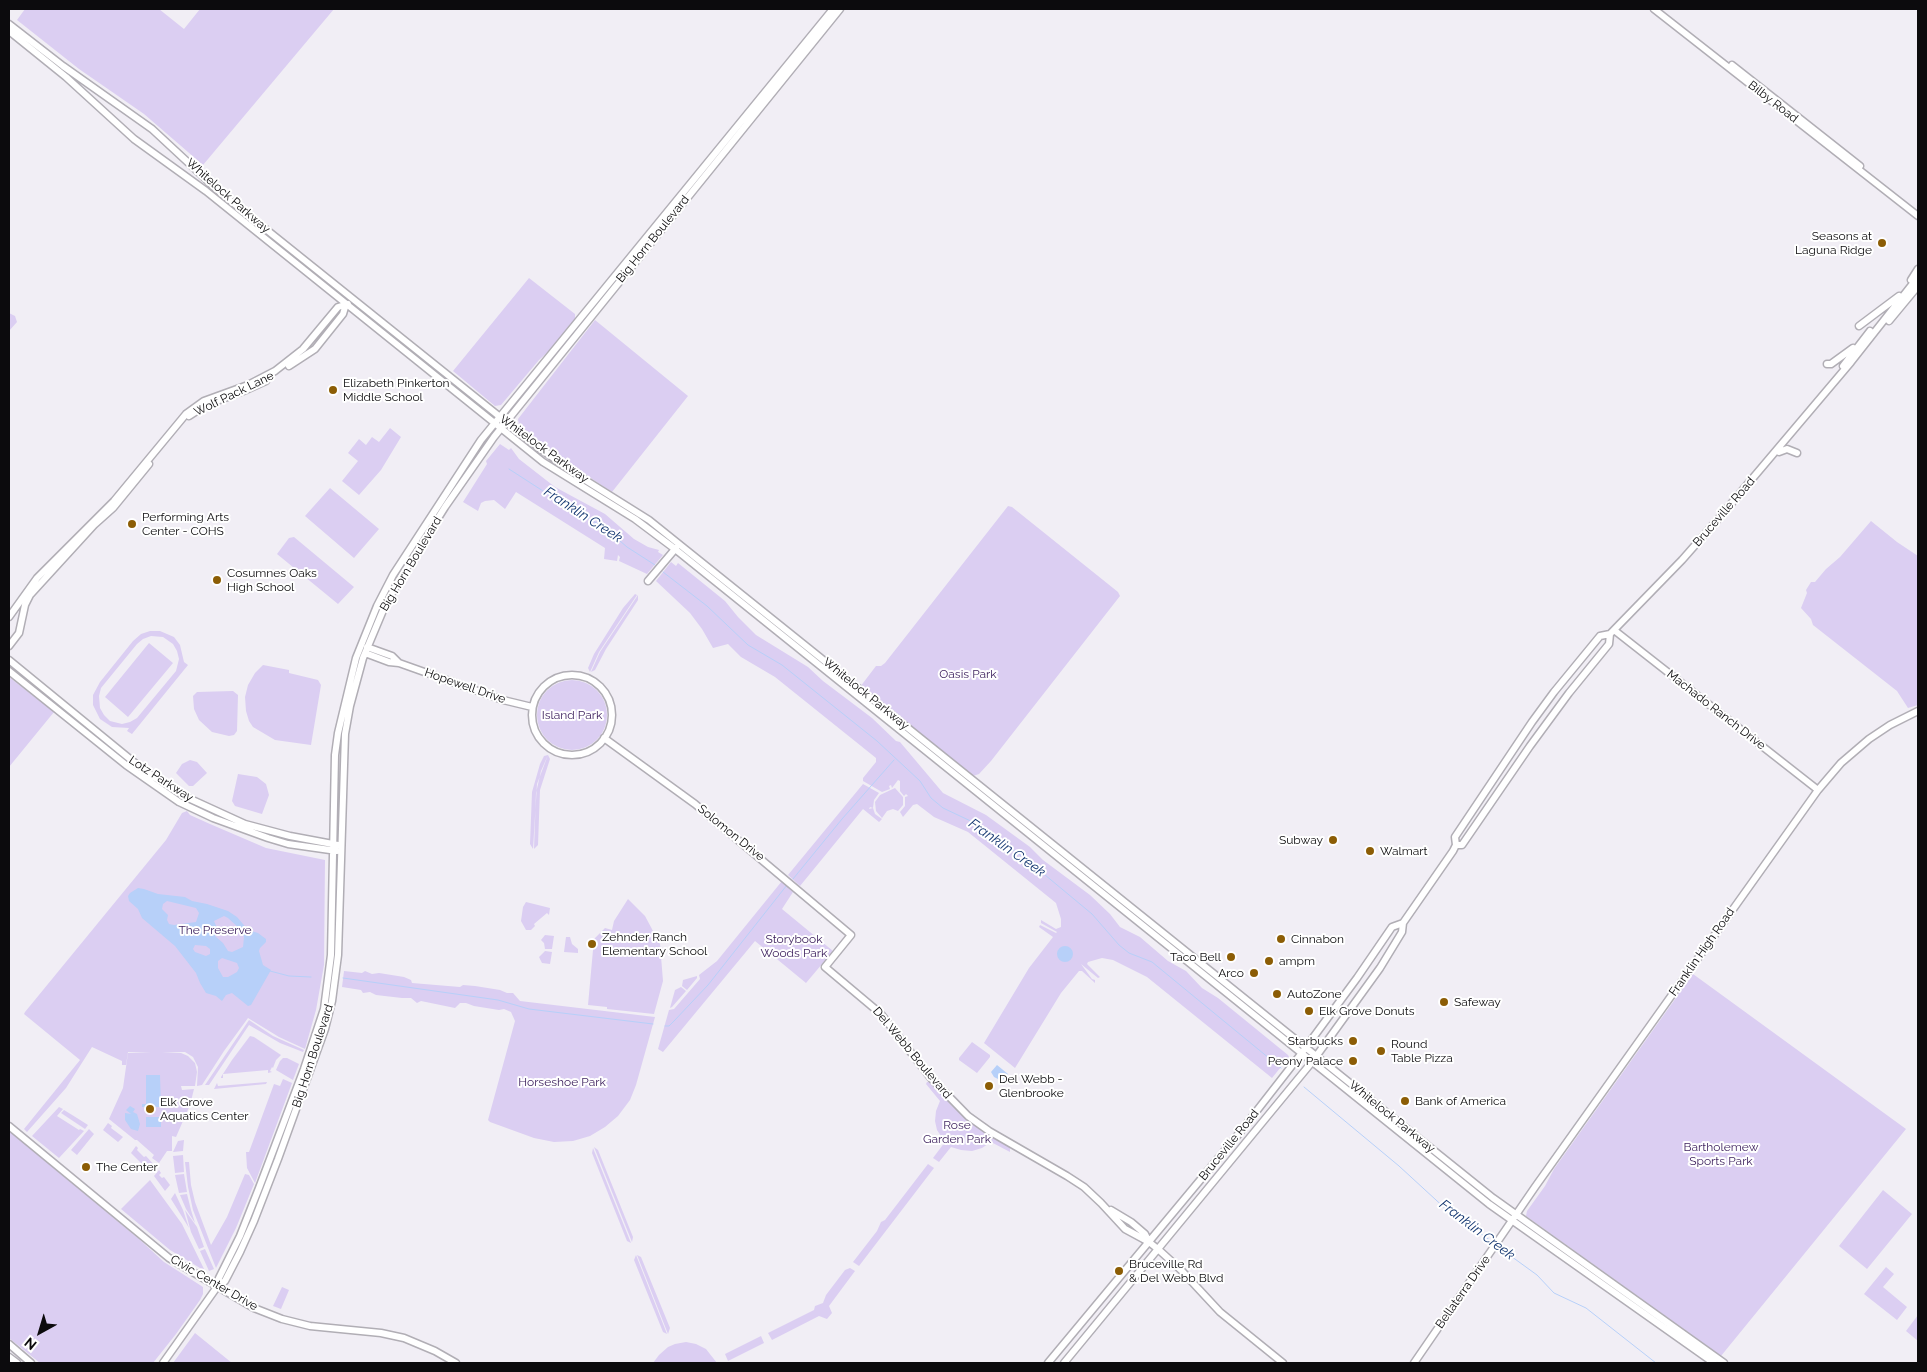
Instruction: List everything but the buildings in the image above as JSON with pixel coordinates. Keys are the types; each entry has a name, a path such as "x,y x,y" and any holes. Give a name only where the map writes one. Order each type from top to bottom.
{"main road":[{"name":"Big Horn Boulevard","path":"338,848 336,755 338,733 356,658 377,606 393,576 464,463 499,416 833,9"},
{"name":"Big Horn Boulevard","path":"163,1363 217,1287 219,1278 240,1236 260,1188 324,1009 331,955 346,734 350,706 366,650 384,608 399,580 456,490 500,428 840,9"},
{"name":"Bilby Road","path":"1654,9 1918,216"},
{"name":"Bilby Road","path":"1661,9 1837,146 1892,195"},
{"name":"Whitelock Parkway","path":"9,24 152,129 222,194 506,422 574,472 649,520 677,547"},
{"name":"Whitelock Parkway","path":"9,30 72,82 134,139 206,191 543,462 635,518 677,547 1042,840 1306,1047 1314,1059 1430,1152 1515,1218 1714,1363"},
{"name":"Bruceville Road","path":"1831,384 1860,343 1899,296 1918,269"},
{"name":"Bruceville Road","path":"1064,1363 1159,1250 1314,1059 1380,968 1402,932 1403,923 1456,845 1455,838 1554,692 1600,636 1612,632 1682,560 1771,456 1918,277"},
{"path":"330,280 342,294 346,304 359,307 381,325 398,334"},
{"path":"1871,336 1886,324 1918,286"},
{"path":"1859,326 1899,296"},
{"name":"Wolf Pack Lane","path":"9,617 37,578 114,501 186,414 204,401 248,385 281,366 307,345 338,307 346,304"},
{"name":"Wolf Pack Lane","path":"9,646 19,633 26,602 30,595 94,525 105,517 117,504 184,421 206,405 264,382 312,352 343,314 346,304"},
{"path":"1827,364 1831,364 1860,343"},
{"path":"1771,456 1785,449 1797,453"},
{"path":"648,581 677,547"},
{"name":"Bruceville Road","path":"1456,845 1462,845 1530,746 1569,693 1609,644 1612,632"},
{"name":"Machado Ranch Drive","path":"1612,632 1818,790"},
{"name":"Hopewell Drive","path":"366,650 392,656 400,663 503,700 532,707"},
{"name":"Lotz Parkway","path":"9,660 130,759 152,776 186,797 245,824 338,848"},
{"name":"Lotz Parkway","path":"9,670 126,765 178,802 213,818 288,844 338,848"},
{"path":"566,675 588,677 603,690 611,707 611,723 604,738 582,754 574,755 557,752 548,747 536,734 532,718 532,707 539,692 552,680 566,675"},
{"name":"Franklin High Road","path":"1515,1218 1818,790 1841,763 1869,739 1890,725 1918,711"},
{"name":"Solomon Drive","path":"604,738 695,804 851,935 825,966"},
{"name":"Whitelock Parkway","path":"1042,840 1301,1054 1314,1059"},
{"name":"Bruceville Road","path":"1048,1363 1150,1242 1301,1054 1392,927 1403,923"},
{"name":"Del Webb Boulevard","path":"825,966 881,1014 930,1077 968,1116 989,1131 1076,1181 1101,1203 1126,1230 1150,1242 1181,1270 1220,1312 1283,1363"},
{"path":"1204,975 1208,969"},
{"name":"Civic Center Drive","path":"9,1126 169,1258 254,1308 282,1319 310,1326 371,1331 400,1337 429,1348 456,1363"},
{"name":"Whitelock Parkway","path":"1515,1218 1723,1363"},
{"name":"Bellaterra Drive","path":"1414,1363 1515,1218"},
{"path":"9,1344 32,1363"},
{"path":"9,1356 17,1363"}],"green space":[{"path":"25,9 159,9 184,29 200,9 334,9 203,165 144,114 79,69 17,20"},
{"path":"529,278 575,314 575,321 501,405 495,406 453,371"},
{"path":"9,313 15,316 17,322 9,331"},
{"path":"595,320 688,396 612,492 541,443 519,425 518,419"},
{"path":"390,428 401,437 381,470 359,495 342,481 358,461 348,453 359,439 366,445 372,437 379,442"},
{"path":"500,444 509,450 511,448 519,459 555,487 605,514 634,539 648,547 659,550 658,552 663,555 647,574 619,561 620,557 618,555 617,561 604,559 605,548 516,492 505,509 494,500 481,503 478,511 463,502 487,464 486,461"},
{"path":"330,488 379,529 354,558 305,516"},
{"name":"Oasis Park","path":"1008,506 1012,507 1118,592 1120,596 991,761 979,774 973,776 860,687 876,666 881,666 885,663"},
{"path":"1871,521 1918,556 1918,705 1908,708 1897,691 1813,625 1811,619 1801,608 1807,593 1806,590 1811,582 1815,582 1840,557"},
{"path":"294,537 354,587 338,604 277,554 289,538"},
{"path":"671,562 676,566 678,563 725,601 756,635 808,667 823,681 872,718 896,741 900,742 943,793 986,815 1030,847 1043,860 1090,895 1110,914 1120,927 1140,937 1168,961 1186,971 1202,988 1218,998 1288,1055 1289,1057 1272,1078 1147,977 1113,960 1102,958 1087,964 1100,977 1098,978 1081,964 1092,979 1095,980 1095,983 1082,971 1079,971 1061,993 1015,1068 984,1043 1029,968 1053,937 1039,927 1040,925 1057,932 1041,923 1041,920 1056,929 1061,927 1061,919 1056,903 968,832 934,817 917,804 913,805 903,817 900,812 905,806 905,797 908,796 906,794 904,796 900,791 900,781 898,780 892,788 891,785 889,786 890,789 882,792 863,781 863,778 876,762 876,758 775,677 741,657 728,644 713,648 690,613 656,581"},
{"path":"635,594 637,595 599,652 590,672 588,668 594,654 623,608"},
{"path":"638,595 638,600 606,649 595,670 591,672 600,652"},
{"path":"150,631 160,631 174,637 180,645 184,662 188,665 132,734 127,731 129,728 112,727 100,719 93,705 93,695 100,682 133,641 141,634","holes":["151,636 163,637 173,644 177,651 179,659 176,671 137,718 122,724 110,721 100,708 99,696 101,688 143,639"]},
{"path":"149,643 173,663 128,717 105,697"},
{"path":"263,665 289,670 289,673 318,680 321,685 311,745 275,740 253,727 249,721 245,697 248,685 255,673"},
{"path":"9,677 54,712 9,767"},
{"name":"Island Park","path":"572,680 585,683 597,690 604,702 607,715 604,728 597,740 585,747 572,750 559,747 547,740 540,728 537,715 540,702 547,690 559,683"},
{"path":"233,691 238,695 237,731 234,735 229,736 212,732 199,720 194,709 193,696 197,692"},
{"path":"548,755 550,759 540,790 538,845 534,849 536,793 541,771"},
{"path":"548,755 537,784 533,849 530,844 532,792 540,764 544,756"},
{"path":"190,760 197,762 207,773 193,786 189,786 176,773 182,764"},
{"path":"238,774 257,777 266,784 269,795 262,814 235,806 232,801"},
{"path":"863,784 879,793 874,800 873,808 875,814 882,819 879,822 863,809 800,886 788,875"},
{"path":"895,788 903,797 903,805 898,811 893,809 887,811 882,818 876,811 875,802 880,795"},
{"name":"The Preserve","path":"187,811 190,815 266,848 325,860 324,965 316,1010 305,1049 279,1037 248,1018 202,1085 197,1086 198,1067 193,1057 185,1052 162,1052 181,1053 188,1056 195,1063 197,1072 195,1086 181,1086 182,1090 194,1089 190,1105 176,1137 172,1136 172,1151 167,1151 159,1163 152,1158 154,1155 137,1140 109,1119 123,1088 128,1053 151,1052 128,1052 126,1065 122,1065 122,1061 92,1047 66,1088 27,1132 24,1129 80,1060 24,1014 166,840 182,813"},
{"name":"Storybook Woods Park","path":"782,881 793,892 782,909 833,951 806,983 755,941 663,1052 658,1049 669,1010 674,1009 700,979 699,975 717,961"},
{"path":"628,899 645,916 660,944 663,981 654,1014 588,1005 594,939 605,928 612,930 614,921"},
{"path":"526,902 550,908 549,915 547,913 534,924 535,926 531,930 526,930 521,921 523,907"},
{"path":"545,935 554,936 552,949 545,949 544,943 541,940"},
{"path":"566,937 570,937 572,944 578,949 578,953 564,952"},
{"path":"545,951 552,952 550,964 542,963 539,957"},
{"name":"Horseshoe Park","path":"344,971 362,973 365,971 372,974 379,973 404,977 411,980 412,983 460,987 463,985 475,986 513,993 520,1001 655,1017 636,1085 630,1100 618,1116 590,1136 573,1141 554,1142 534,1138 488,1120 515,1021 511,1012 504,1009 499,1010 466,1003 460,1003 455,1008 421,1001 417,1003 411,998 376,995 370,992 363,993 361,990 342,987"},
{"name":"Bartholemew Sports Park","path":"1693,974 1906,1129 1721,1356 1526,1216 1527,1211 1545,1186 1554,1169"},
{"path":"697,976 687,990 682,986 683,980"},
{"path":"681,987 686,991 670,1008 675,990"},
{"path":"249,1020 273,1036 304,1050 303,1052 280,1043 249,1025 209,1085 205,1085"},
{"path":"250,1036 281,1055 272,1067 270,1071 272,1072 268,1073 268,1070 223,1074 223,1078 221,1078 221,1077 232,1060"},
{"path":"972,1042 990,1055 977,1073 959,1060"},
{"path":"283,1058 299,1064 293,1080 276,1070"},
{"path":"283,1079 292,1083 255,1183 247,1168 246,1152 249,1152 274,1084 280,1086"},
{"path":"267,1082 266,1084 214,1089 217,1083 218,1086"},
{"name":"Rose Garden Park","path":"931,1082 952,1106 968,1120 1010,1146 1010,1152 991,1142 982,1148 972,1151 951,1147 939,1162 933,1158 945,1142 937,1130 935,1121 940,1101 926,1084"},
{"path":"59,1107 63,1109 57,1116 79,1130 84,1131 59,1158 32,1136"},
{"path":"64,1110 88,1125 85,1129 61,1113"},
{"path":"108,1123 112,1126 111,1128 123,1137 118,1142 103,1130"},
{"path":"89,1129 94,1134 77,1155 71,1150"},
{"path":"9,1131 164,1262 203,1287 203,1294 200,1300 153,1363 40,1363 9,1338"},
{"path":"184,1140 183,1151 173,1152 178,1141"},
{"path":"136,1146 137,1150 144,1157 146,1156 156,1167 151,1173 131,1153"},
{"path":"594,1147 598,1150 633,1237 632,1242"},
{"path":"593,1148 631,1243 627,1241 592,1153"},
{"path":"183,1155 184,1172 175,1173 173,1156"},
{"path":"185,1162 189,1162 195,1202 211,1245 227,1217 245,1174 249,1175 254,1184 236,1228 216,1268 193,1210"},
{"path":"928,1164 934,1168 859,1266 853,1262 877,1231 881,1222 885,1220"},
{"path":"159,1170 161,1173 159,1175 162,1178 164,1177 170,1185 165,1191 154,1176"},
{"path":"184,1174 187,1192 179,1193 175,1175"},
{"path":"150,1180 182,1224 205,1271 170,1250 121,1209"},
{"path":"1883,1190 1912,1214 1867,1269 1839,1246"},
{"path":"175,1193 183,1210 189,1228 171,1199"},
{"path":"187,1194 191,1210 195,1223 180,1195"},
{"path":"185,1210 197,1227 204,1247 199,1249 191,1232"},
{"path":"205,1249 214,1269 209,1271 200,1251"},
{"path":"636,1255 667,1334 663,1332 634,1260"},
{"path":"637,1255 641,1257 670,1328 668,1334"},
{"path":"1886,1267 1894,1274 1883,1287 1907,1307 1897,1320 1864,1294"},
{"path":"850,1268 855,1271 829,1306 832,1313 827,1319 819,1316 772,1340 768,1333 814,1310 815,1306 823,1303 826,1295 845,1270"},
{"path":"282,1287 289,1290 281,1309 273,1306"},
{"path":"1918,1315 1918,1341 1906,1331"},
{"path":"195,1333 232,1363 173,1363"},
{"path":"761,1336 764,1343 728,1361 725,1354"},
{"path":"686,1342 706,1349 717,1363 653,1363 668,1347"}],"water":[{"path":"138,888 144,889 158,894 185,897 192,901 228,911 237,917 248,930 258,933 266,939 266,942 259,951 263,965 271,970 251,1005 248,1006 232,993 226,995 222,1001 216,996 206,993 196,973 175,946 142,918 138,909 129,901 128,896","holes":["167,901 196,908 199,913 196,922 169,924 167,920 168,915 162,909 163,904","224,916 228,918 240,929 244,937 243,947 232,952 228,951 215,936 217,928 214,921","195,945 206,946 210,949 210,954 206,956 195,952 193,949","222,958 237,963 239,968 237,972 228,977 223,977 218,968 218,961"]},
{"path":"1065,946 1071,948 1073,954 1071,960 1065,962 1059,960 1057,954 1059,948"},
{"path":"997,1065 1008,1074 1002,1081 994,1077 991,1072"},
{"path":"146,1075 160,1075 161,1107 142,1107 142,1104 146,1104"},
{"path":"130,1106 135,1109 133,1112 137,1114 140,1124 138,1131 131,1129 125,1120 125,1113 131,1114 126,1110"},
{"path":"146,1117 161,1117 161,1127 146,1127"}],"waterway":[{"name":"Franklin Creek","path":"509,469 605,528 627,547 655,565"},
{"name":"Franklin Creek","path":"663,572 707,606 748,645 782,665 877,741 920,781 931,798 943,808 977,824 1027,860 1092,914 1119,945 1129,953 1152,962 1281,1068"},
{"path":"793,879 894,760"},
{"path":"665,1026 669,1026 708,985 787,885"},
{"path":"270,971 289,976 311,977"},
{"path":"343,978 498,1000 529,1009 653,1024"},
{"name":"Franklin Creek","path":"1304,1087 1399,1166 1448,1211 1494,1243"},
{"name":"Franklin Creek","path":"1497,1246 1537,1275 1554,1293 1586,1308 1656,1363"}],"place":[{"name":"Seasons at Laguna Ridge","path":"1882,243"},
{"name":"Elizabeth Pinkerton Middle School","path":"333,390"},
{"name":"Performing Arts Center - COHS","path":"132,524"},
{"name":"Cosumnes Oaks High School","path":"217,580"},
{"name":"Subway","path":"1333,840"},
{"name":"Walmart","path":"1370,851"},
{"name":"Cinnabon","path":"1281,939"},
{"name":"Zehnder Ranch Elementary School","path":"592,944"},
{"name":"Taco Bell","path":"1231,957"},
{"name":"ampm","path":"1269,961"},
{"name":"Arco","path":"1254,973"},
{"name":"AutoZone","path":"1277,994"},
{"name":"Safeway","path":"1444,1002"},
{"name":"Elk Grove Donuts","path":"1309,1011"},
{"name":"Starbucks","path":"1353,1041"},
{"name":"Round Table Pizza","path":"1381,1051"},
{"name":"Peony Palace","path":"1353,1061"},
{"name":"Del Webb - Glenbrooke","path":"989,1086"},
{"name":"Bank of America","path":"1405,1101"},
{"name":"Elk Grove Aquatics Center","path":"150,1109"},
{"name":"The Center","path":"86,1167"},
{"name":"Bruceville Rd & Del Webb Blvd","path":"1119,1271"}]}
